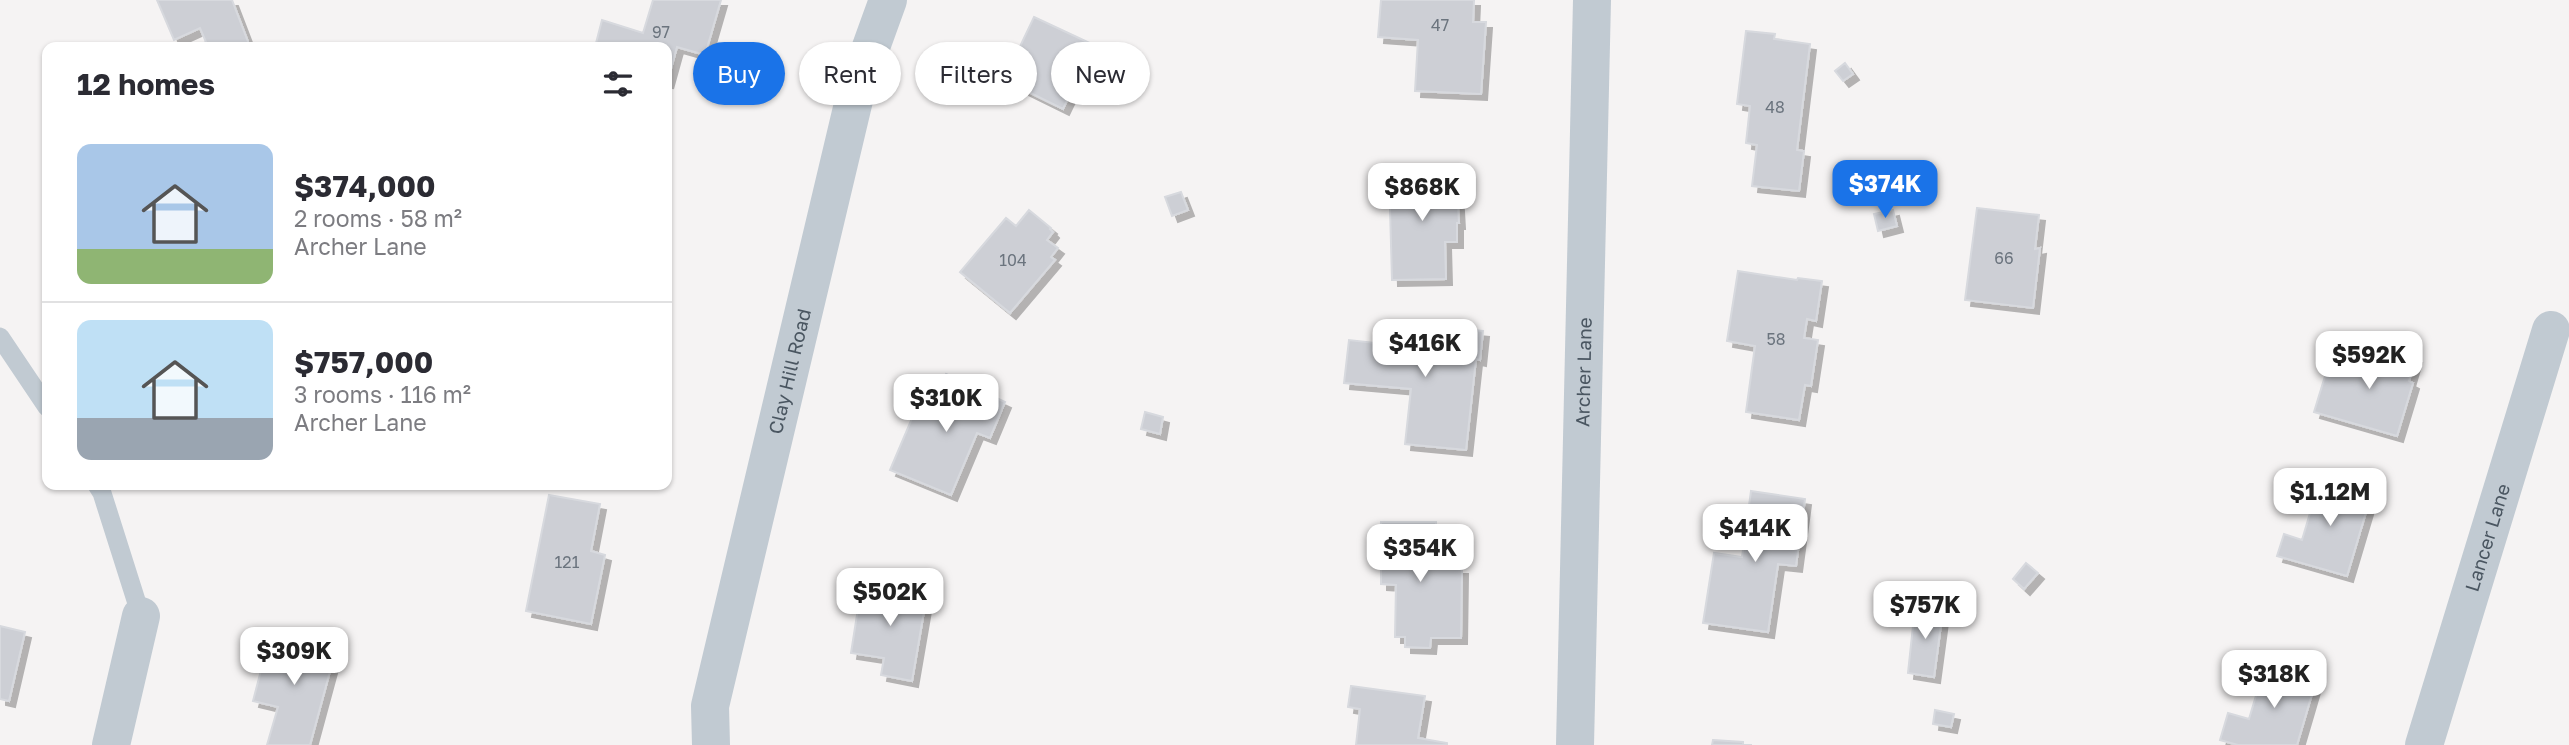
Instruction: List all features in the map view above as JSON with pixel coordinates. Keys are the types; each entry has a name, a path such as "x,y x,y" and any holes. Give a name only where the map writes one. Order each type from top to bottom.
{"street":[{"name":"Clay Hill Road","path":"710,745 710,706 858,83 888,0"},
{"name":"Archer Lane","path":"1575,745 1592,0"},
{"name":"Lancer Lane","path":"2424,745 2551,330"},
{"path":"111,745 141,616"}],"lane":[{"path":"0,337 42,400"},
{"path":"100,490 141,616"}],"building":[{"path":"157,0 232,0 248,42 206,42 200,28 174,40"},
{"path":"653,0 721,0 709,42 693,42 693,52 677,47 672,65 672,42 596,42 602,20 643,33"},
{"path":"1381,0 1474,0 1473,22 1486,22 1481,94 1415,91 1418,40 1378,37"},
{"path":"1034,17 1088,42 1051,42 1051,103 1037,96 1037,42 1022,42"},
{"path":"1746,31 1775,34 1774,39 1810,44 1797,150 1804,151 1799,191 1752,186 1757,145 1746,143 1750,106 1737,104"},
{"path":"1845,63 1853,74 1843,81 1835,71"},
{"path":"1456,171 1459,223 1457,242 1445,242 1446,279 1392,280 1389,173"},
{"path":"1181,192 1188,210 1172,216 1165,197"},
{"path":"1977,208 2039,215 2035,249 2040,248 2033,308 1965,300"},
{"path":"1029,210 1051,228 1053,232 1047,240 1058,248 1051,257 1055,260 1010,313 960,272 1006,218 1016,226"},
{"path":"1893,210 1897,226 1878,231 1874,214"},
{"path":"1738,271 1822,281 1816,321 1807,319 1804,338 1818,340 1811,386 1805,385 1799,420 1746,412 1755,346 1727,341"},
{"path":"1404,324 1483,331 1480,360 1476,359 1466,450 1405,444 1411,389 1344,383 1349,340 1402,346"},
{"path":"2375,345 2416,357 2409,381 2413,383 2397,436 2314,412 2329,363 2346,368 2347,363 2368,369"},
{"path":"946,374 1005,402 990,438 977,433 951,495 890,470 918,404 930,410"},
{"path":"1145,412 1163,417 1160,434 1141,429"},
{"path":"2321,476 2372,492 2347,576 2277,556 2284,534 2302,540"},
{"path":"1751,491 1805,499 1796,566 1778,564 1768,632 1703,623 1714,553 1742,557"},
{"path":"549,495 600,504 591,551 605,555 591,624 526,611"},
{"path":"1381,522 1436,522 1437,568 1462,568 1461,638 1431,638 1430,648 1405,647 1405,637 1395,637 1396,585 1381,584"},
{"path":"2026,563 2038,573 2024,589 2013,579"},
{"path":"862,583 927,594 912,681 881,675 884,658 851,653"},
{"path":"1915,607 1943,610 1934,677 1908,673"},
{"path":"0,626 25,632 9,701 0,699"},
{"path":"271,632 336,649 310,745 267,745 278,707 253,701"},
{"path":"2266,662 2317,677 2297,745 2238,745 2220,740 2228,713 2249,719"},
{"path":"1351,686 1425,696 1418,738 1447,745 1356,745 1360,709 1348,707"},
{"path":"1935,710 1954,714 1951,727 1933,724"},
{"path":"1713,740 1743,742 1743,745 1712,745"}]}
